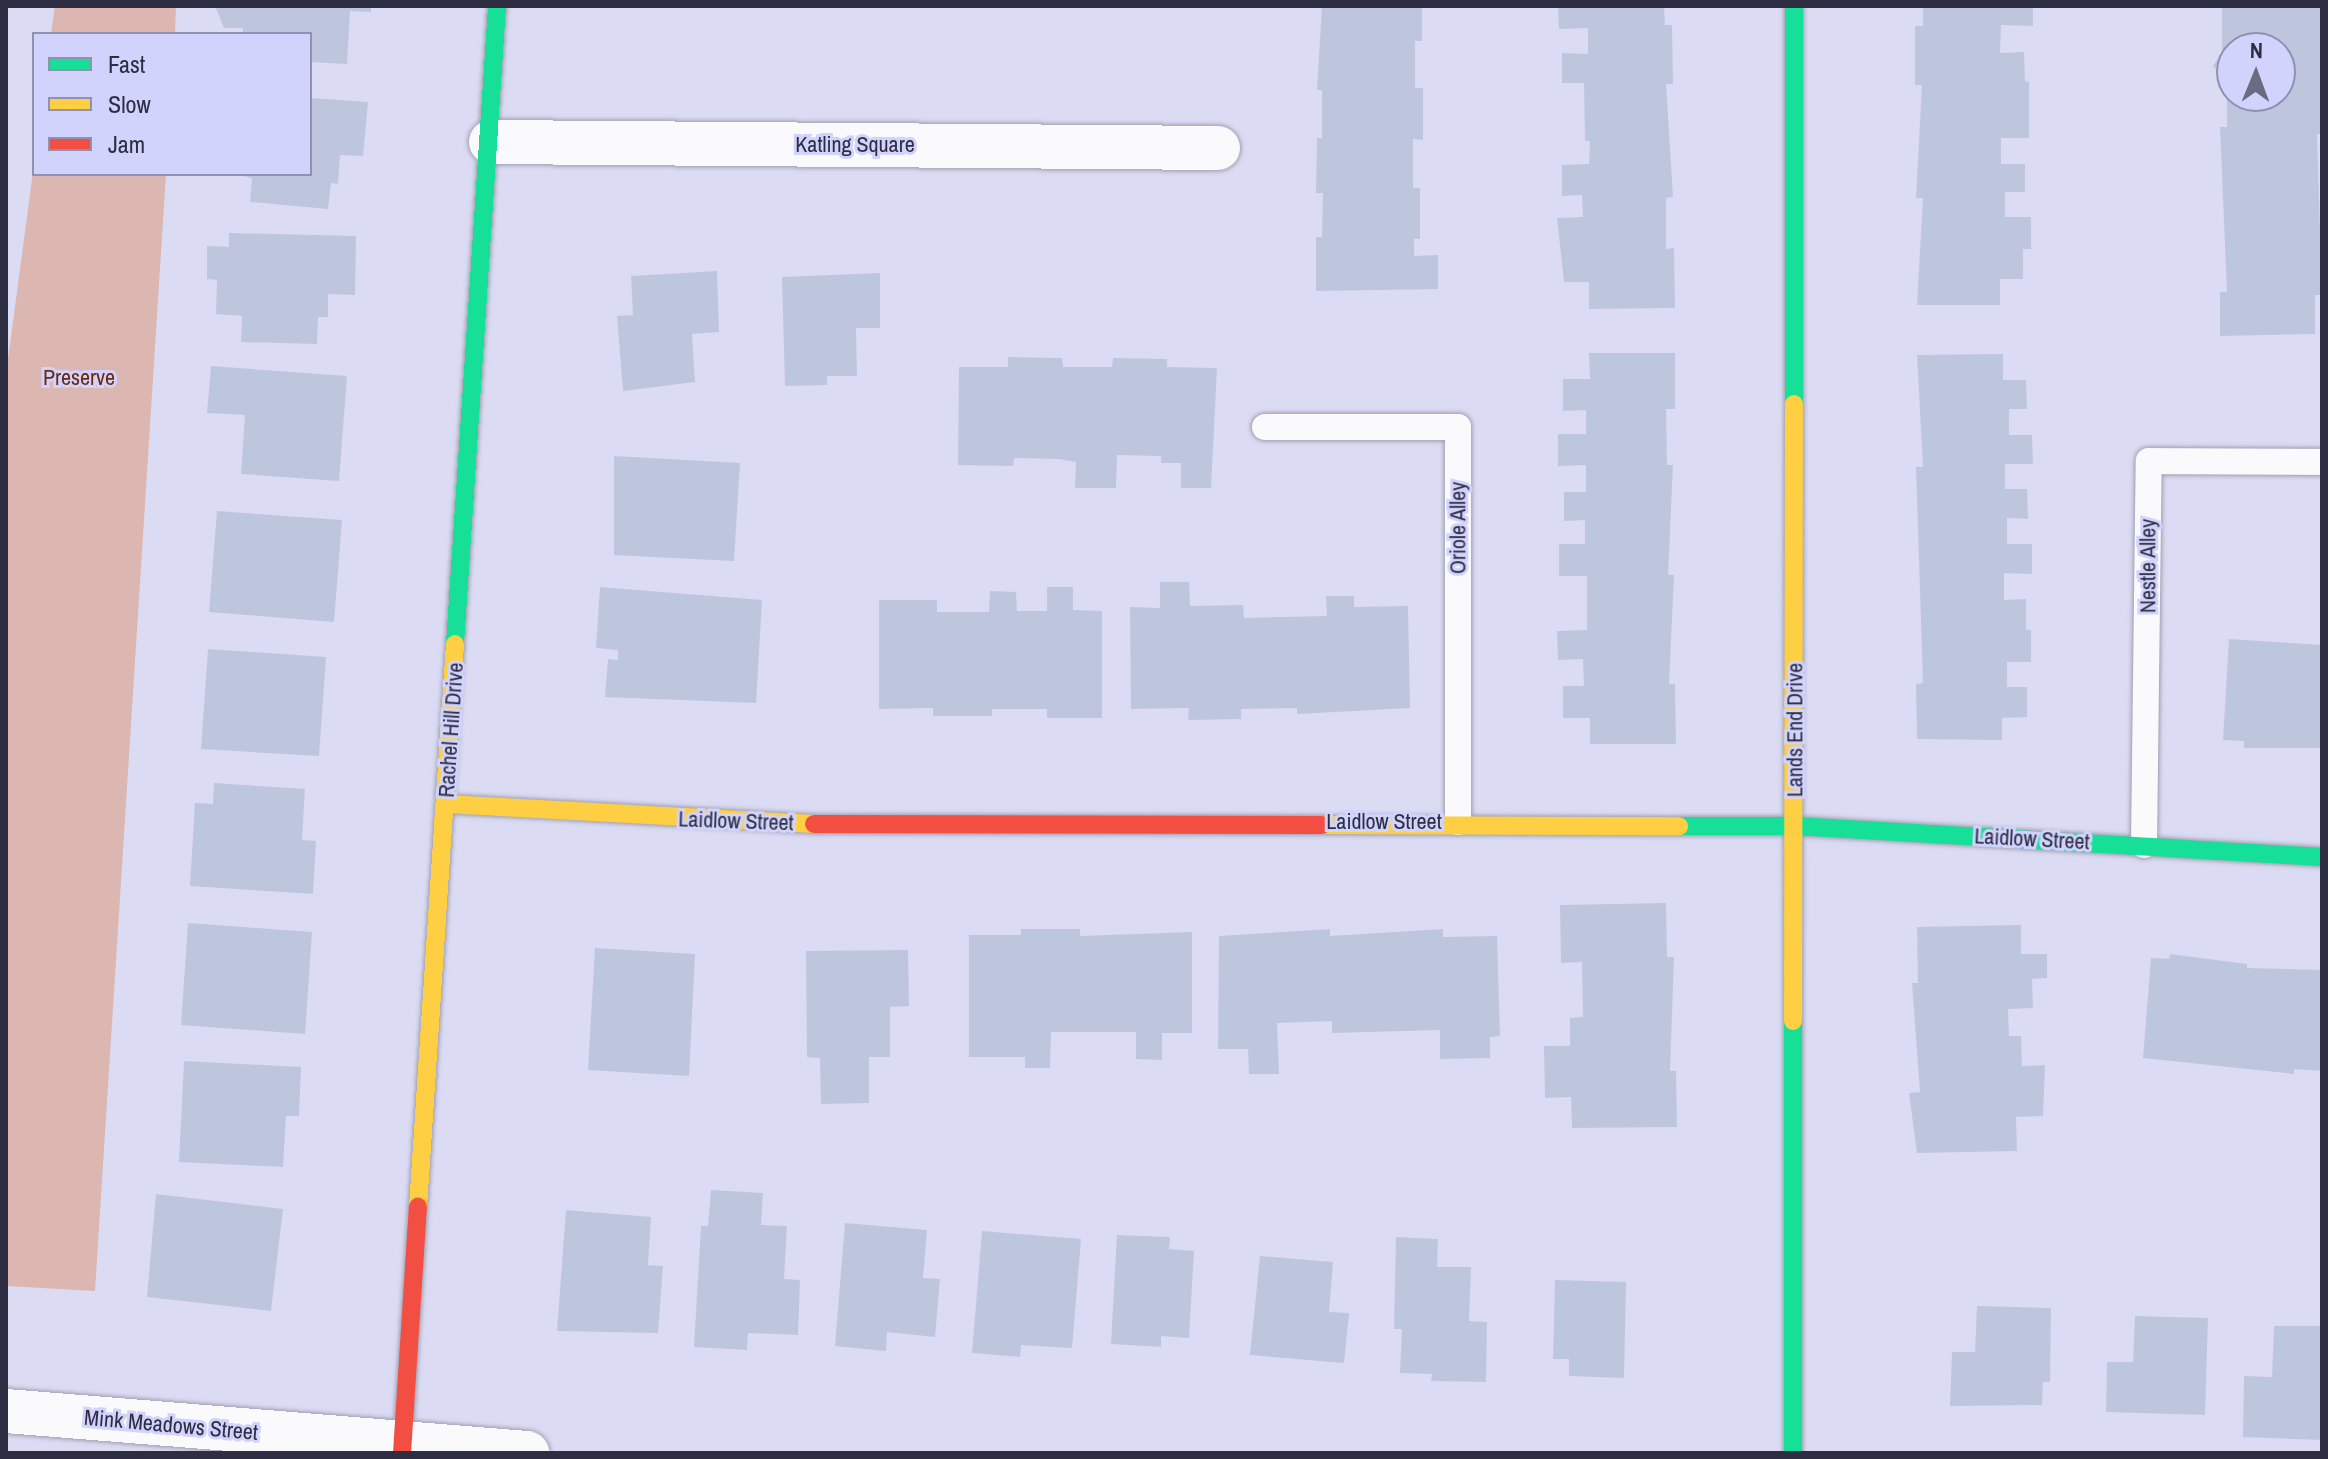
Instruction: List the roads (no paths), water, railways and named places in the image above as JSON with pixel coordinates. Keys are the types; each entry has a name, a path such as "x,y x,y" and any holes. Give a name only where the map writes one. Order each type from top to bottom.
{"street":[{"name":"Rachel Hill Drive","path":"402,1449 491,142 497,6"},
{"name":"Lands End Drive","path":"1793,1453 1794,6"},
{"name":"Katling Square","path":"491,142 1218,148"},
{"name":"Laidlow Street","path":"446,804 740,824 1458,822 1795,826 2322,857"},
{"name":"Mink Meadows Street","path":"6,1411 402,1449 527,1453"}],"lane":[{"name":"Oriole Alley","path":"1265,427 1458,427 1458,822"},
{"name":"Nestle Alley","path":"2144,845 2149,461 2322,462"}],"park label":[{"name":"Preserve","path":"79,378"}]}
